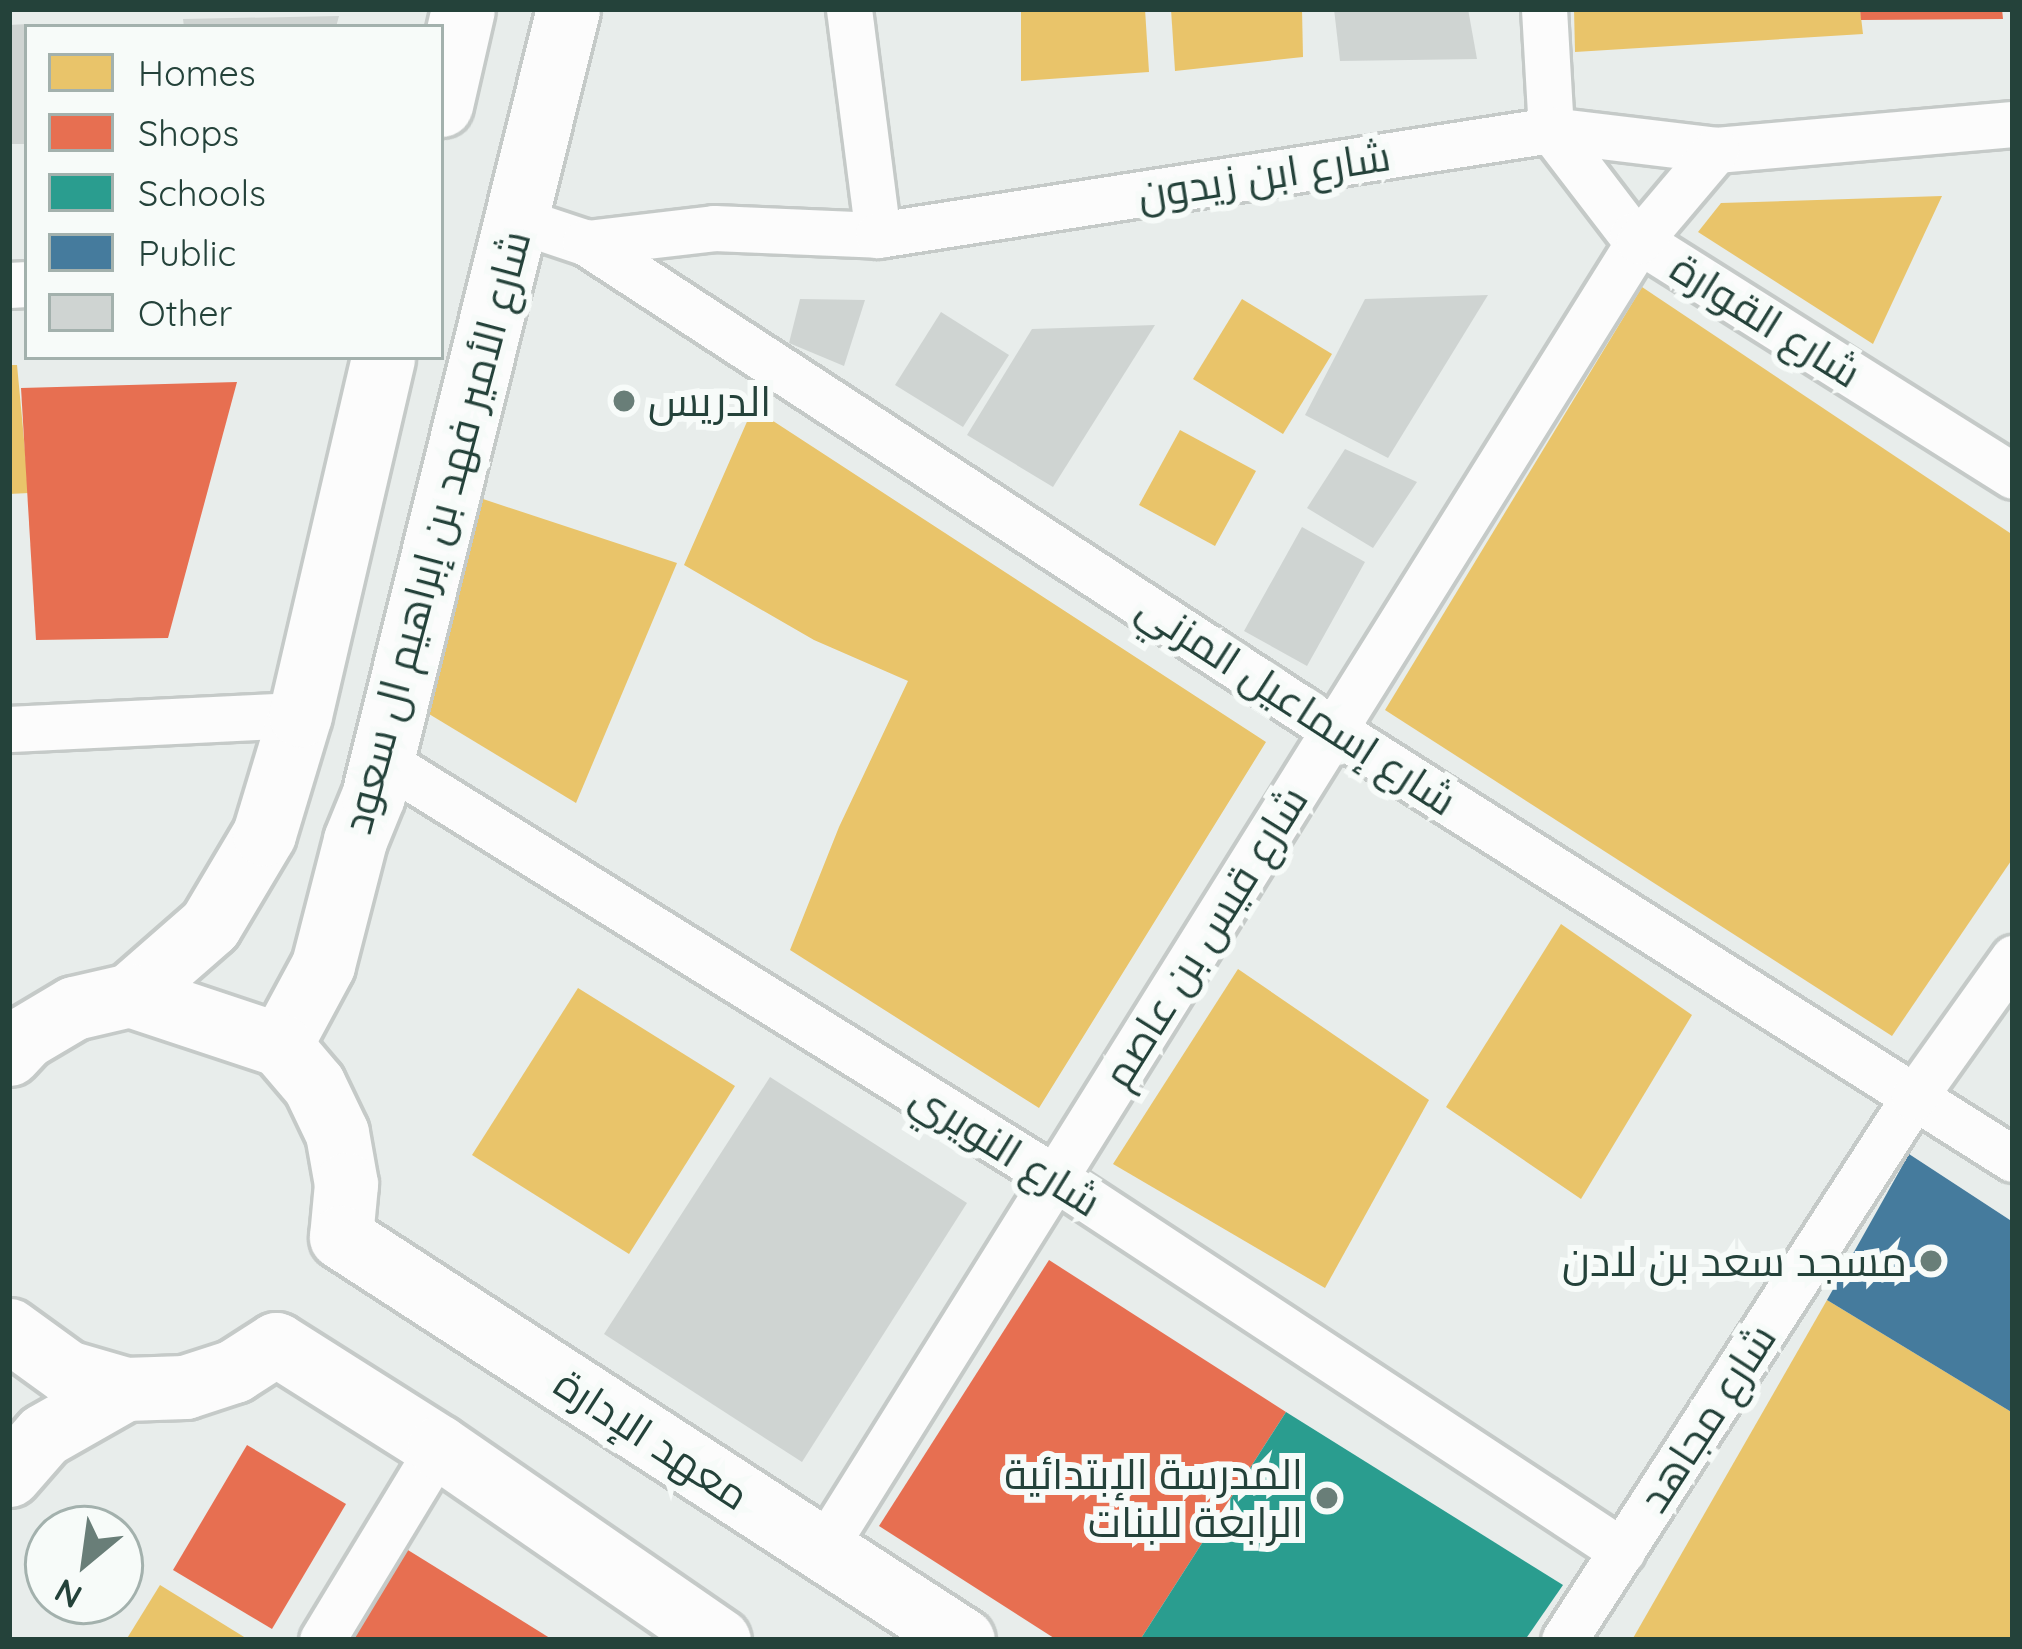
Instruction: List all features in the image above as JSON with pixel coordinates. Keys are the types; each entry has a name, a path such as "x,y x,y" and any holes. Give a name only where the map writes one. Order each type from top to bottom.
{"main road":[{"path":"444,91 463,9"},
{"name":"شارع الأمير فهد بن إبراهيم ال سعود","path":"280,1045 323,965 332,920 382,760 568,9"},
{"name":"شارع الأمير فهد بن إبراهيم ال سعود","path":"9,1054 25,1037 74,1008 130,995 210,925 241,881 264,833 300,715 382,360"},
{"path":"130,995 280,1045"},
{"name":"معهد الإدارة","path":"280,1045 314,1085 337,1133 346,1184 341,1237 964,1640"},
{"path":"9,1330 67,1372 125,1389 185,1387 234,1371 276,1344 439,1447 719,1640"},
{"path":"9,1475 44,1435 125,1389"}],"street":[{"path":"849,9 878,235"},
{"path":"1544,9 1551,130"},
{"name":"شارع ابن زيدون","path":"518,220 585,242 714,228 878,235 1551,130 1716,150 2013,124"},
{"name":"شارع القوارة","path":"1551,130 1639,241 2013,476"},
{"name":"شارع قيس بن عاصم","path":"822,1551 1639,241 1716,150"},
{"name":"شارع إسماعيل المزني","path":"585,242 1334,730 2013,1159"},
{"path":"9,729 300,715"},
{"name":"شارع النويري","path":"382,760 1055,1178 1622,1550"},
{"name":"شارع مجاهد","path":"1564,1640 1914,1097 2013,958"},
{"path":"322,1640 439,1447"}],"building: Homes":[{"path":"1021,9 1145,9 1149,72 1021,81"},
{"path":"1171,9 1302,9 1303,57 1175,71"},
{"path":"1574,9 1860,9 1863,34 1575,52"},
{"path":"1942,196 1873,344 1698,232 1721,203"},
{"path":"1642,287 2013,535 2013,858 1892,1036 1385,710"},
{"path":"1242,299 1332,354 1283,434 1193,379"},
{"path":"9,365 17,365 29,493 9,494"},
{"path":"753,408 1266,742 1039,1108 790,950 839,827 908,681 814,640 684,565"},
{"path":"1180,430 1256,471 1215,546 1139,505"},
{"path":"480,498 677,563 576,803 429,714"},
{"path":"1561,924 1692,1015 1581,1199 1446,1107"},
{"path":"1238,969 1429,1100 1325,1288 1113,1164"},
{"path":"578,988 735,1086 629,1254 472,1155"},
{"path":"1827,1300 2013,1413 2013,1640 1632,1640"},
{"path":"160,1585 249,1640 126,1640 135,1625 144,1625 144,1611"}],"building: Shops":[{"path":"1860,9 2002,9 2003,19 1861,20"},
{"path":"237,382 168,638 36,640 21,388"},
{"path":"1049,1260 1286,1412 1140,1640 1057,1640 879,1526"},
{"path":"247,1445 346,1504 272,1629 173,1570"},
{"path":"395,1542 553,1640 335,1640"}],"building: Schools":[{"name":"المدرسة الإبتدائية الرابعة للبنات","path":"1286,1412 1563,1585 1525,1640 1140,1640"}],"building: Public":[{"name":"مسجد سعد بن لادن","path":"1909,1154 2013,1222 2013,1413 1827,1300"}],"building: Other":[{"path":"1334,9 1468,9 1477,59 1340,61"},
{"path":"339,16 337,24 184,24 183,19"},
{"path":"24,24 24,144 9,144 9,25"},
{"path":"1488,295 1388,458 1305,415 1365,299"},
{"path":"800,299 865,300 844,366 789,343"},
{"path":"941,312 1009,355 963,427 895,385"},
{"path":"1155,325 1053,487 967,435 1032,329"},
{"path":"1345,449 1417,482 1373,548 1307,508"},
{"path":"1302,527 1365,562 1307,666 1244,631"},
{"path":"770,1077 967,1203 802,1462 604,1334"}],"place":[{"name":"الدريس","path":"624,401"},
{"name":"مسجد سعد بن لادن","path":"1931,1261"},
{"name":"المدرسة الإبتدائية الرابعة للبنات","path":"1327,1498"}]}
